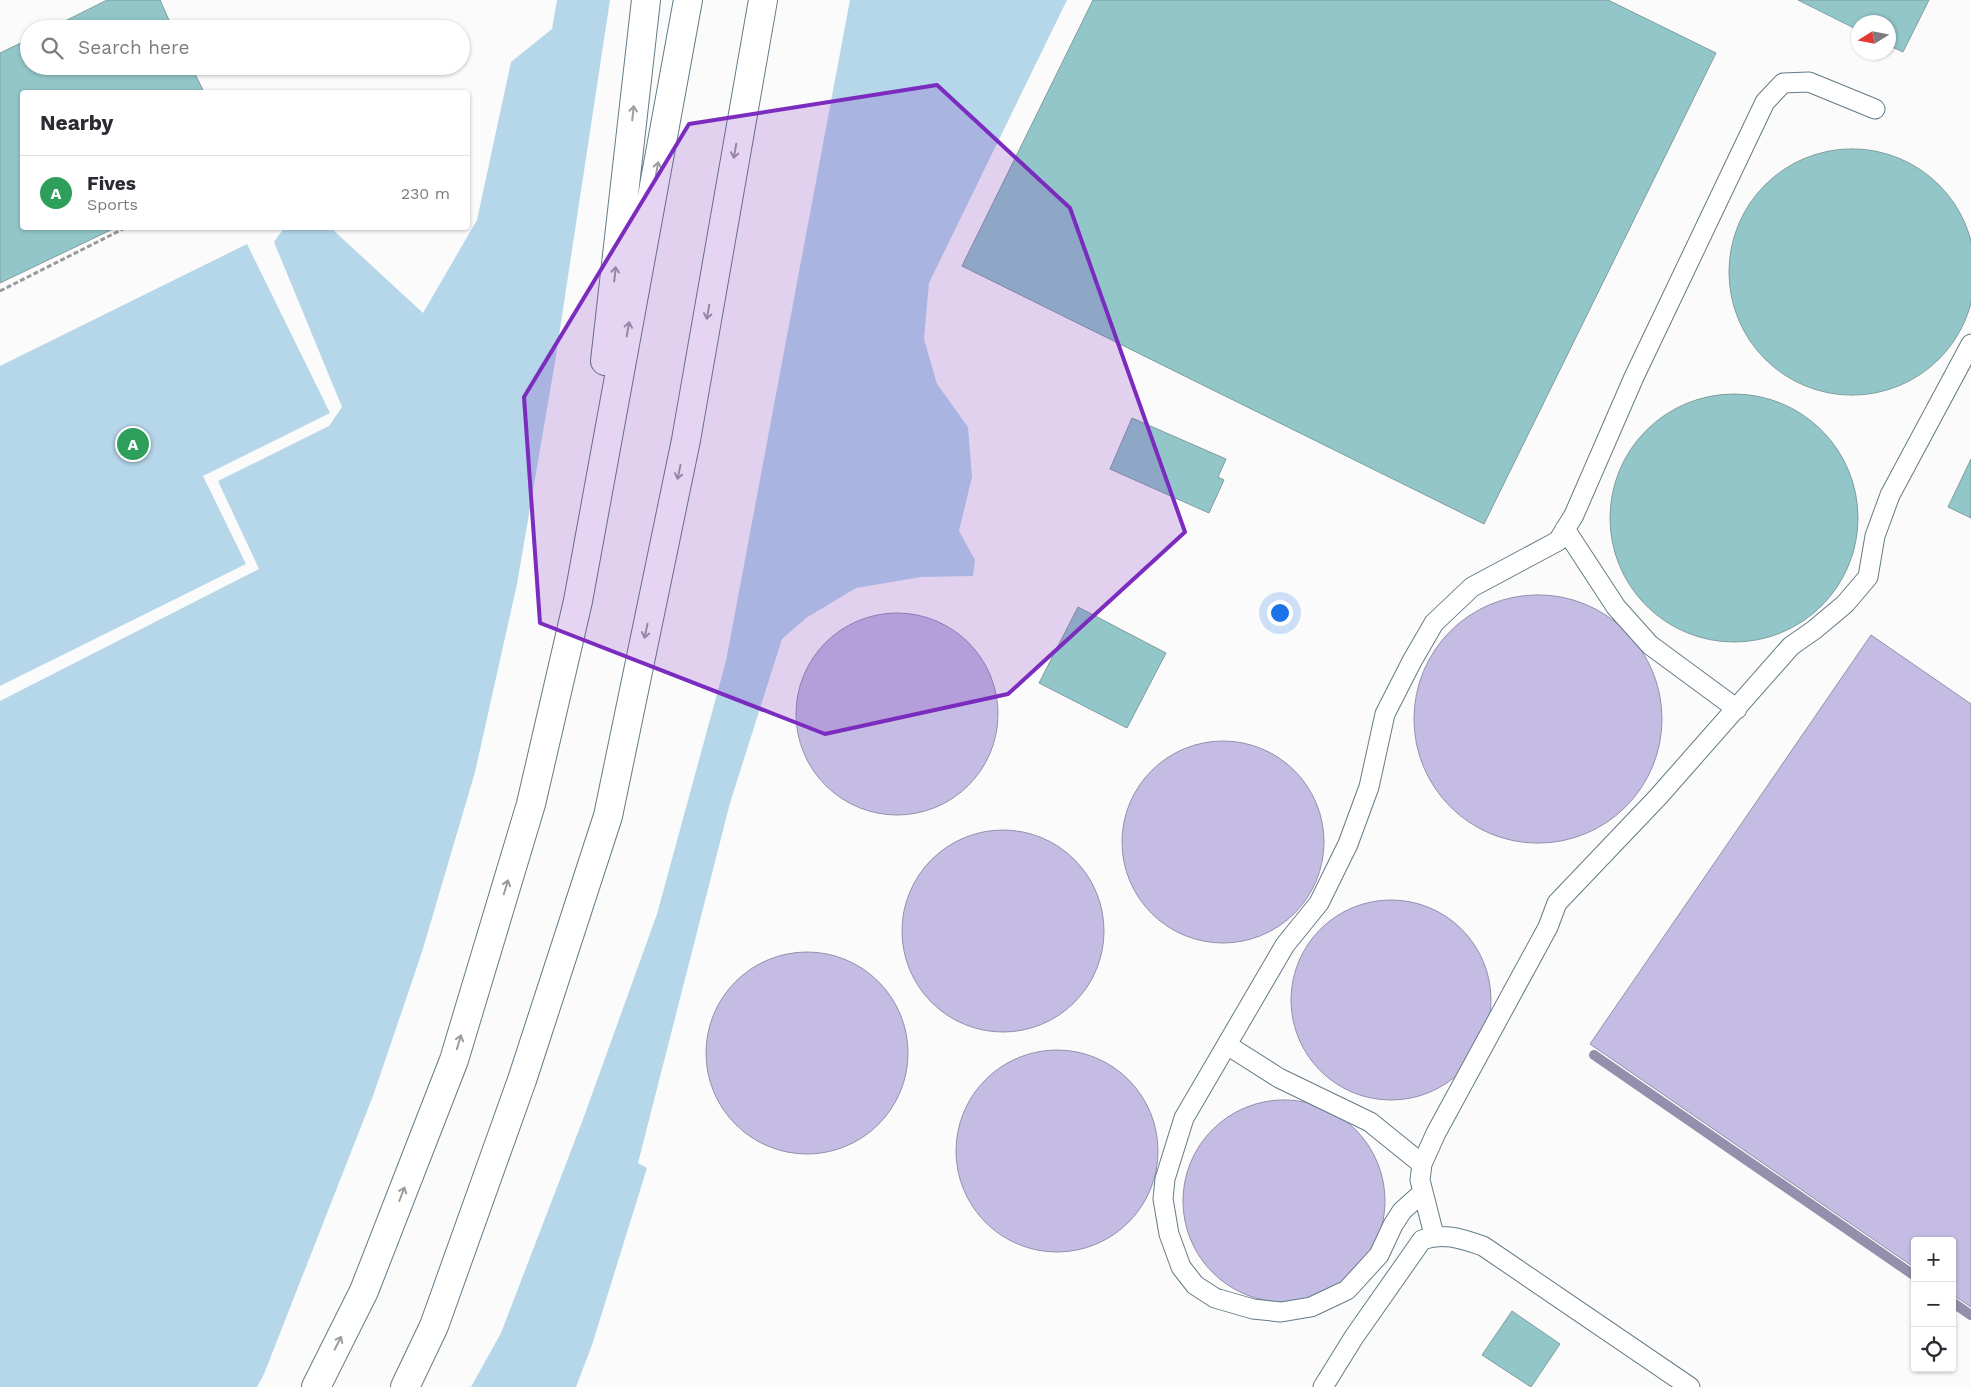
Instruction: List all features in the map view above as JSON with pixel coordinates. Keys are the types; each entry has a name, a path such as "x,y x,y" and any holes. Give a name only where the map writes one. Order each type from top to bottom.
{"highway":[{"path":"578,601 646,0"},
{"path":"316,1387 364,1291 454,1060 531,804 578,601 688,0"},
{"path":"405,1387 434,1326 522,1080 608,816 686,440 763,0"},
{"path":"744,104 775,0"}],"lane":[{"path":"1422,1192 1397,1218 1379,1255 1347,1290 1311,1307 1281,1312 1253,1309 1215,1298 1195,1285 1181,1267 1168,1234 1163,1199 1165,1179 1184,1118 1285,945 1319,902 1340,861 1369,787 1385,714 1412,661 1434,623 1472,587 1558,541 1574,516 1634,376 1764,102 1783,83 1810,82 1875,110"},
{"path":"1434,1235 1422,1192 1420,1180 1422,1164 1436,1133 1548,927 1557,903 1658,797 1791,646 1845,604 1868,577 1875,536 1890,495 1971,344"},
{"path":"1566,528 1616,607 1650,645 1736,709"},
{"path":"1227,1045 1279,1078 1370,1122 1422,1164"},
{"path":"1322,1387 1354,1336 1422,1240 1434,1235 1460,1238 1483,1246 1690,1387"}],"path":[{"path":"0,291 121,230"}],"highlighted area":[{"path":"937,85 1070,208 1185,532 1008,694 825,734 540,623 524,397 689,124"}],"shaded area":[{"path":"557,0 610,0 555,362 517,584 475,772 422,952 373,1096 264,1374 257,1387 0,1387 0,701 259,569 218,481 329,426 342,407 274,242 283,230 333,230 423,313 477,220 511,62 552,29"},
{"path":"850,0 1067,0 929,283 924,339 937,384 968,427 972,477 959,531 975,560 973,576 921,577 856,588 806,618 782,639 730,803 638,1163 647,1168 592,1345 576,1387 471,1387 501,1333 582,1122 657,914 726,661"},
{"path":"247,244 330,413 203,476 246,564 0,686 0,366"},
{"path":"1538,595 1574,601 1596,610 1616,623 1634,641 1647,661 1656,683 1662,719 1656,755 1647,777 1634,797 1616,815 1596,828 1574,837 1538,843 1502,837 1480,828 1460,815 1442,797 1429,777 1420,755 1414,719 1420,683 1429,661 1442,641 1460,623 1480,610 1502,601"},
{"path":"897,613 917,615 936,621 953,630 975,650 990,675 996,694 998,714 996,734 990,753 981,770 961,792 936,807 917,813 897,815 877,813 858,807 841,798 819,778 804,753 798,734 796,714 798,694 804,675 813,658 833,636 858,621 877,615"},
{"path":"1871,635 1971,704 1971,1307 1956,1297 1956,1237 1911,1237 1911,1265 1590,1044"},
{"path":"1223,741 1243,743 1262,749 1279,758 1301,778 1316,803 1322,822 1324,842 1322,862 1316,881 1307,898 1287,920 1262,935 1243,941 1223,943 1203,941 1184,935 1167,926 1145,906 1130,881 1124,862 1122,842 1124,822 1130,803 1139,786 1159,764 1184,749 1203,743"},
{"path":"1003,830 1023,832 1042,838 1059,847 1081,867 1096,892 1102,911 1104,931 1102,951 1096,970 1087,987 1067,1009 1042,1024 1023,1030 1003,1032 983,1030 964,1024 947,1015 925,995 910,970 904,951 902,931 904,911 910,892 919,875 939,853 964,838 983,832"},
{"path":"1401,900 1411,901 1438,911 1455,922 1469,936 1484,962 1490,980 1490,1020 1480,1047 1469,1064 1455,1078 1438,1089 1411,1099 1381,1100 1371,1099 1344,1089 1327,1078 1313,1064 1302,1047 1292,1020 1291,990 1292,980 1302,953 1313,936 1327,922 1344,911 1371,901"},
{"path":"807,952 827,954 846,960 863,969 885,989 900,1014 906,1033 908,1053 906,1073 900,1092 891,1109 871,1131 846,1146 827,1152 807,1154 787,1152 768,1146 751,1137 729,1117 714,1092 708,1073 706,1053 708,1033 714,1014 723,997 743,975 768,960 787,954"},
{"path":"1057,1050 1077,1052 1096,1058 1113,1067 1135,1087 1150,1112 1156,1131 1158,1151 1156,1171 1150,1190 1141,1207 1121,1229 1096,1244 1077,1250 1057,1252 1037,1250 1018,1244 1001,1235 979,1215 964,1190 958,1171 956,1151 958,1131 964,1112 973,1095 993,1073 1018,1058 1037,1052"},
{"path":"1284,1100 1304,1102 1323,1108 1340,1117 1362,1137 1377,1162 1383,1181 1385,1201 1383,1221 1377,1240 1368,1257 1348,1279 1323,1294 1304,1300 1284,1302 1264,1300 1245,1294 1228,1285 1206,1265 1191,1240 1185,1221 1183,1201 1185,1181 1191,1162 1200,1145 1220,1123 1245,1108 1264,1102"}],"building":[{"path":"107,0 160,0 169,20 67,20"},
{"path":"1093,0 1608,0 1716,53 1484,524 962,266"},
{"path":"1798,0 1929,0 1903,52 1896,49 1896,15 1851,15 1851,26"},
{"path":"20,43 20,75 196,75 203,90 20,90 20,230 111,230 0,283 0,53"},
{"path":"1840,149 1864,149 1888,154 1910,163 1930,177 1947,194 1961,214 1972,244 1972,300 1961,330 1947,350 1930,367 1910,381 1888,390 1864,395 1840,395 1816,390 1794,381 1774,367 1757,350 1743,330 1734,308 1729,284 1729,260 1734,236 1743,214 1757,194 1774,177 1794,163 1816,154"},
{"path":"1734,394 1770,400 1792,409 1812,422 1830,440 1843,460 1852,482 1858,518 1852,554 1843,576 1830,596 1812,614 1792,627 1770,636 1734,642 1698,636 1676,627 1656,614 1638,596 1625,576 1616,554 1610,518 1616,482 1625,460 1638,440 1656,422 1676,409 1698,400"},
{"path":"1132,418 1226,459 1218,477 1224,480 1209,513 1110,469"},
{"path":"1971,459 1971,518 1948,507"},
{"path":"1078,607 1166,653 1127,728 1039,683"},
{"path":"1512,1311 1560,1344 1531,1387 1482,1355"}],"waterway":[{"path":"1594,1055 1911,1273"},
{"path":"1956,1305 1971,1315"}],"place":[{"name":"Fives","path":"133,444"}]}
